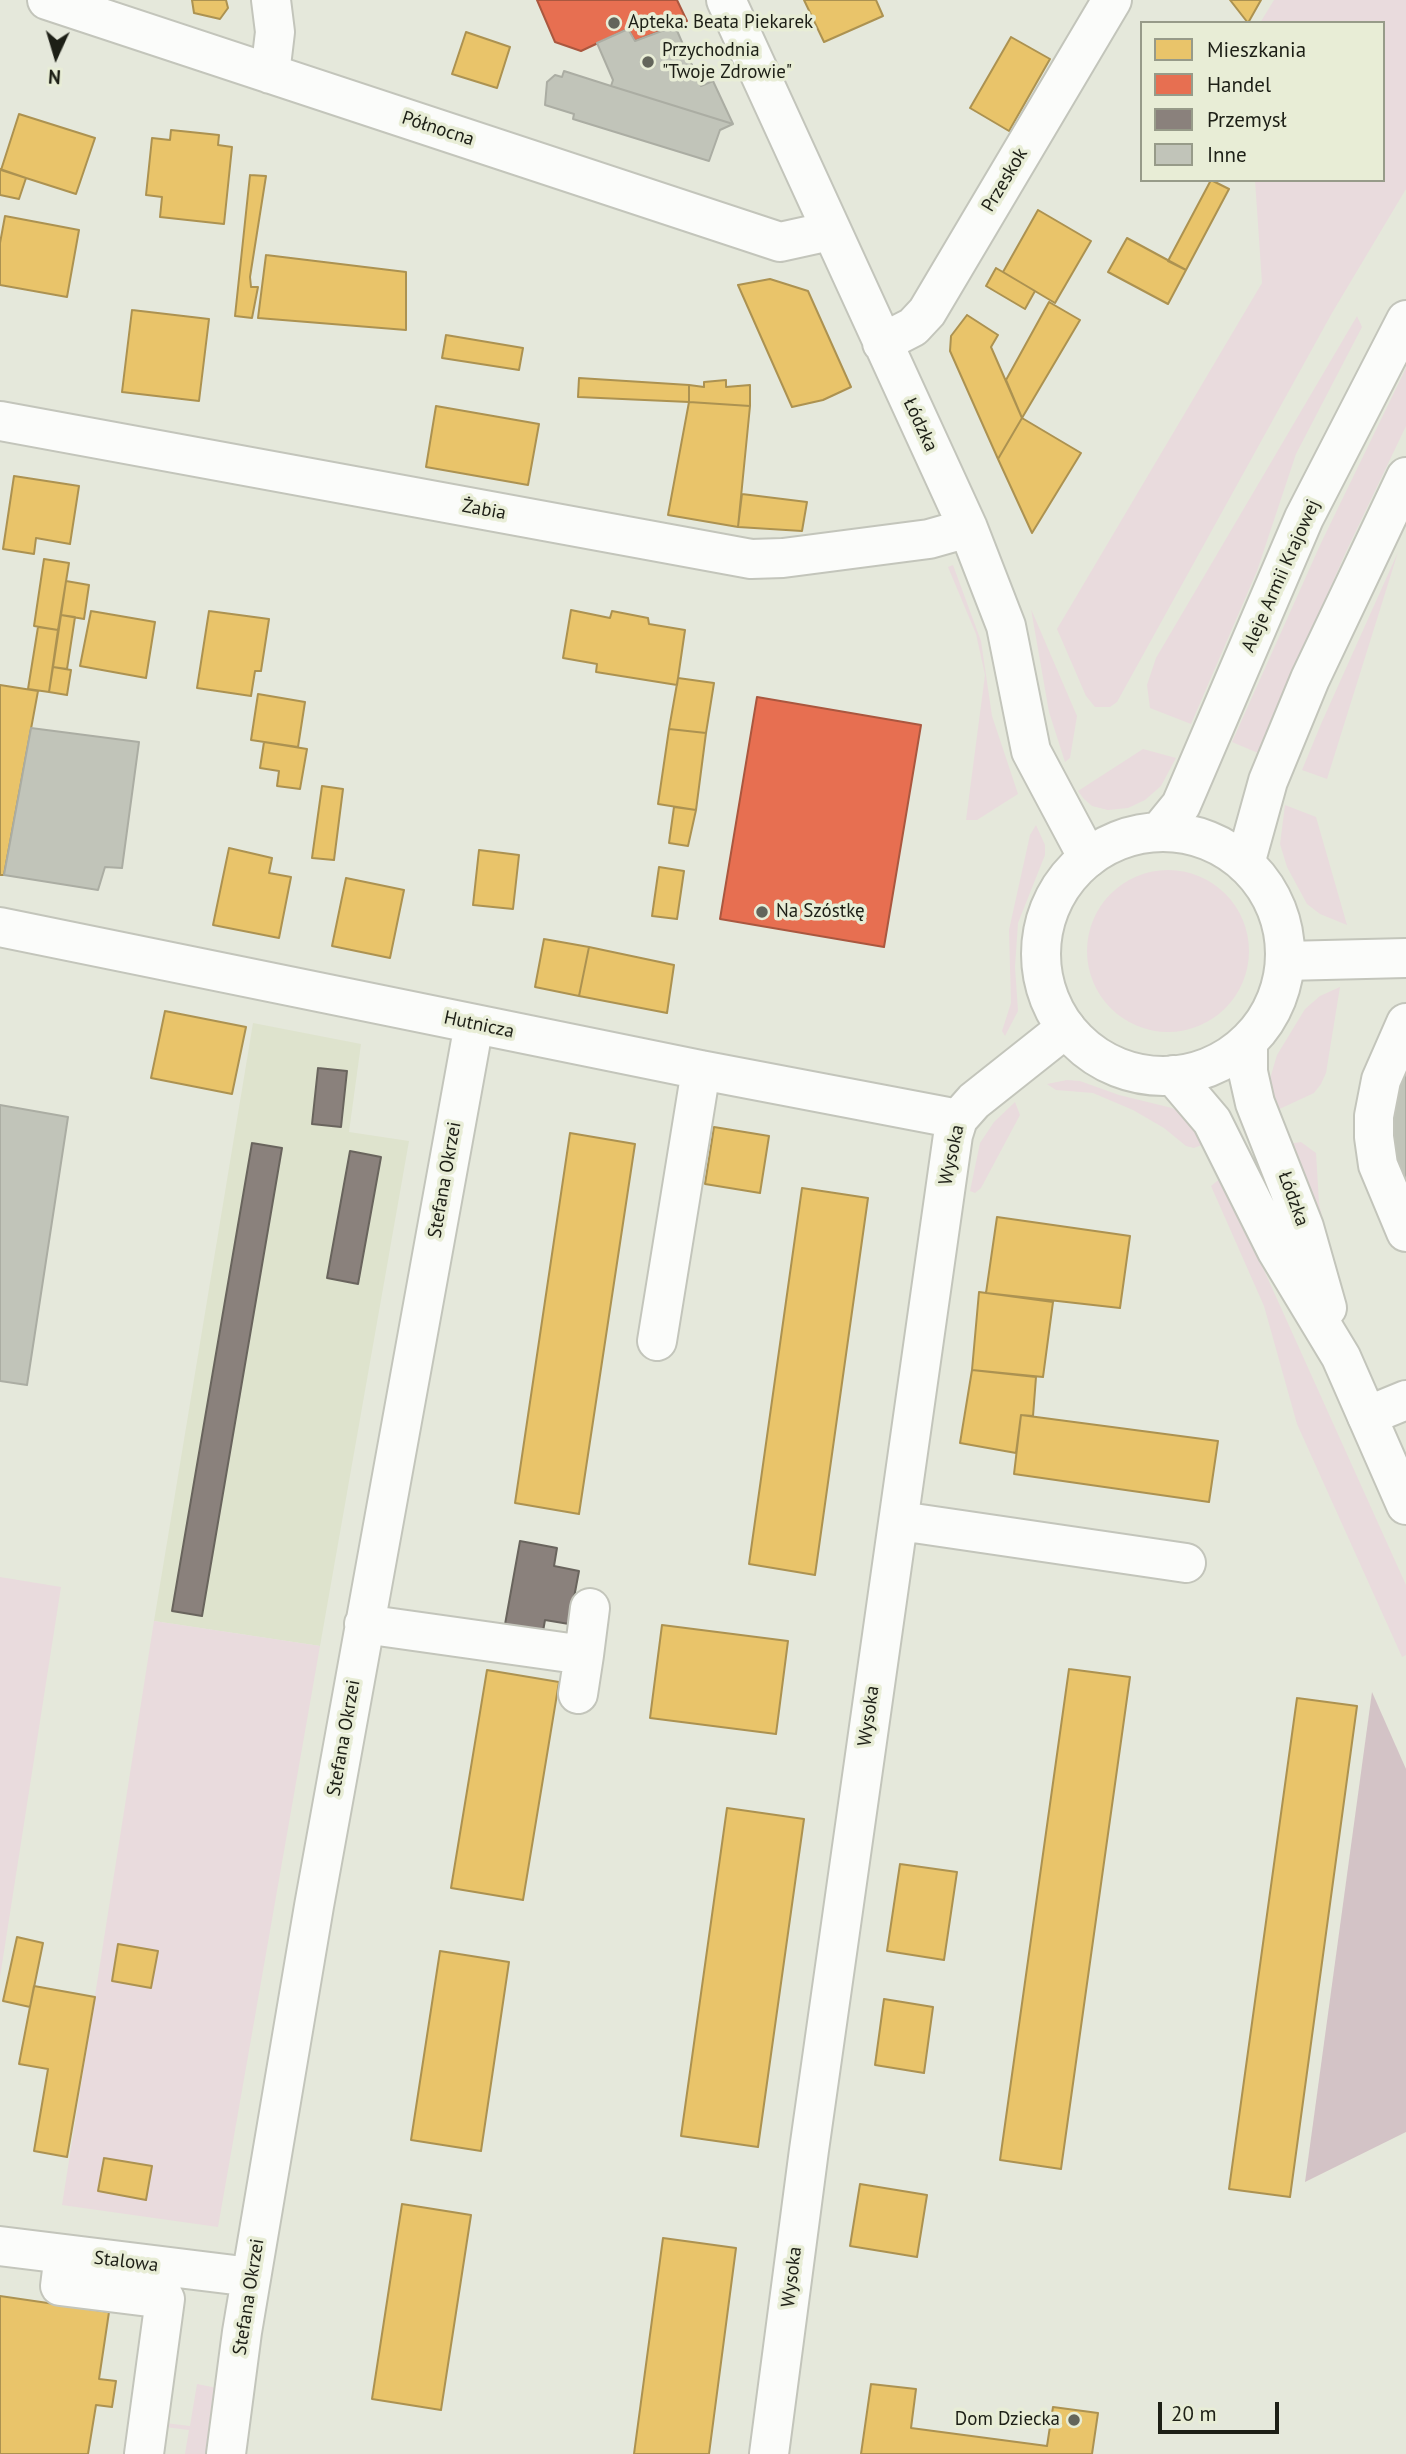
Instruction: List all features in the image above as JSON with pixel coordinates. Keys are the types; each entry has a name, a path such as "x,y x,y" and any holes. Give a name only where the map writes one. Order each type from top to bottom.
{"street":[{"name":"Północna","path":"47,0 780,242 830,231"},
{"path":"270,75 275,32 271,0"},
{"name":"Łódzka","path":"726,0 968,528 1006,626 1031,751 1088,858"},
{"name":"Przeskok","path":"882,343 919,323 927,312 1112,0"},
{"name":"Aleje Armii Krajowej","path":"1159,832 1181,805 1304,518 1406,320"},
{"name":"Żabia","path":"0,421 751,559 783,558 929,539 968,528"},
{"path":"1245,864 1268,781 1310,679 1403,489"},
{"path":"1159,832 1190,835 1220,846 1245,864 1263,883 1276,906 1283,932 1285,961 1280,991 1267,1019 1248,1042 1225,1059 1200,1070 1173,1076 1143,1074 1114,1065 1088,1050 1066,1028 1052,1006 1044,980 1041,954 1044,927 1053,902 1066,879 1088,858 1133,835 1159,832"},
{"name":"Hutnicza","path":"0,927 701,1070 958,1119"},
{"path":"1285,961 1406,958"},
{"path":"1406,1023 1381,1080 1374,1116 1374,1137 1377,1165 1406,1232"},
{"name":"Stefana Okrzei","path":"226,2454 251,2277 364,1624 474,1024"},
{"name":"Wysoka","path":"769,2454 865,1746 900,1521 950,1158 958,1119 974,1101 1066,1028"},
{"name":"Łódzka","path":"1248,1042 1248,1072 1255,1104 1304,1227 1341,1357"},
{"path":"657,1341 701,1070"},
{"name":"Łódzka","path":"1173,1076 1212,1121 1277,1251 1341,1357 1406,1505"},
{"path":"1367,1416 1406,1400"},
{"path":"900,1521 1186,1563"},
{"path":"578,1694 590,1608"},
{"path":"364,1624 584,1655"},
{"name":"Stalowa","path":"0,2246 251,2277"},
{"path":"64,2255 60,2286 164,2299 144,2454"}],"shaded area":[{"path":"1274,0 1406,0 1406,189 1332,313 1117,702 1110,707 1095,707 1086,696 1057,629 1262,283 1255,182 1385,182 1385,21 1261,21"},
{"path":"1357,316 1362,327 1296,454 1257,571 1191,724 1150,708 1147,685 1156,658"},
{"path":"1406,368 1406,426 1345,554 1258,753 1232,742 1321,543"},
{"path":"1398,552 1327,779 1302,770 1321,724"},
{"path":"953,565 981,641 992,716 1018,794 977,820 966,820 985,675 976,634 948,567"},
{"path":"1031,609 1077,716 1070,758 1065,762 1049,712"},
{"path":"1143,749 1176,758 1161,786 1145,800 1128,808 1108,810 1092,806 1078,791"},
{"path":"1285,805 1316,817 1347,925 1320,914 1307,904 1287,867 1280,844"},
{"path":"1036,825 1045,845 1045,855 1018,923 1015,967 1018,1011 1005,1036 1002,1031 1011,1003 1009,930 1030,835"},
{"path":"1168,870 1199,876 1225,894 1243,920 1249,951 1243,982 1225,1008 1199,1026 1168,1032 1137,1026 1111,1008 1093,982 1087,951 1093,920 1111,894 1137,876"},
{"path":"1340,987 1326,1073 1321,1084 1314,1093 1273,1112 1269,1082 1277,1055 1305,1009 1320,996"},
{"path":"253,1023 361,1044 349,1132 409,1141 320,1646 154,1621"},
{"path":"1067,1080 1080,1081 1119,1095 1172,1108 1182,1113 1207,1143 1194,1148 1186,1146 1164,1128 1133,1110 1093,1093 1056,1090 1047,1084"},
{"path":"1015,1102 1020,1115 981,1188 975,1193 970,1191 980,1143 994,1122"},
{"path":"1301,1142 1316,1153 1319,1203 1328,1243 1289,1144"},
{"path":"1222,1177 1406,1585 1406,1655 1402,1657 1297,1424 1264,1306 1211,1186"},
{"path":"0,1577 61,1587 0,1977"},
{"path":"154,1621 320,1646 218,2227 62,2205"},
{"path":"1372,1692 1406,1769 1406,2132 1305,2182"},
{"path":"197,2384 217,2388 207,2454 185,2454 189,2430 165,2427 165,2423 190,2426"}],"building: Mieszkania":[{"path":"192,0 226,0 228,8 220,19 194,13"},
{"path":"804,0 876,0 883,16 824,42"},
{"path":"1230,0 1261,0 1249,21"},
{"path":"466,32 510,47 497,88 452,74"},
{"path":"1011,37 1050,59 1009,131 970,108"},
{"path":"19,114 95,138 76,194 1,170"},
{"path":"171,130 219,135 218,145 232,147 224,224 160,217 162,197 146,195 152,138 170,140"},
{"path":"0,169 26,178 19,199 0,195"},
{"path":"250,175 266,176 250,277 251,287 258,287 252,318 235,316"},
{"path":"1210,182 1229,189 1186,270 1168,261"},
{"path":"1038,210 1091,241 1055,303 1003,272"},
{"path":"5,216 79,230 67,297 0,285 0,243"},
{"path":"1127,238 1186,270 1168,304 1108,272"},
{"path":"266,255 406,272 406,330 258,318"},
{"path":"996,268 1035,291 1025,309 986,286"},
{"path":"770,279 808,291 851,387 823,400 792,407 738,285"},
{"path":"1049,302 1080,320 1022,418 1006,380"},
{"path":"132,310 209,319 199,401 122,392"},
{"path":"967,315 998,335 991,347 1022,418 998,459 950,351 951,336"},
{"path":"446,335 523,348 519,370 442,358"},
{"path":"579,378 689,385 689,402 578,397"},
{"path":"726,380 726,387 750,385 750,406 689,402 689,385 704,387 704,382"},
{"path":"689,402 750,406 738,527 668,515"},
{"path":"436,406 539,424 528,485 426,467"},
{"path":"1022,418 1081,453 1032,533 998,459"},
{"path":"14,476 79,486 70,544 36,538 34,554 3,549"},
{"path":"742,494 807,502 802,531 738,527"},
{"path":"44,559 69,563 58,630 34,626"},
{"path":"66,581 89,585 84,619 61,615"},
{"path":"571,610 610,618 612,611 648,618 649,624 685,630 677,685 596,672 597,664 563,658"},
{"path":"91,611 155,622 146,678 80,666"},
{"path":"209,611 269,619 261,671 255,671 251,696 197,688"},
{"path":"61,615 75,617 67,669 53,667"},
{"path":"38,627 58,630 49,692 28,689"},
{"path":"53,667 71,670 67,695 49,692"},
{"path":"678,678 714,683 706,733 669,729"},
{"path":"0,685 38,691 4,875 0,875"},
{"path":"258,694 305,702 298,747 251,740"},
{"path":"669,729 706,733 696,810 658,804"},
{"path":"264,742 307,749 300,789 277,786 279,771 260,768"},
{"path":"322,786 343,789 334,860 312,858"},
{"path":"674,807 696,810 688,846 669,843"},
{"path":"229,848 272,858 269,873 291,877 279,938 213,925"},
{"path":"479,850 519,855 513,909 473,905"},
{"path":"659,867 684,871 677,919 652,916"},
{"path":"346,878 404,890 390,958 332,946"},
{"path":"544,939 589,947 579,996 535,987"},
{"path":"589,947 674,965 667,1013 579,996"},
{"path":"165,1011 246,1027 232,1094 151,1078"},
{"path":"714,1127 769,1136 760,1193 705,1184"},
{"path":"570,1133 635,1144 579,1514 515,1503"},
{"path":"802,1188 868,1198 815,1575 749,1564"},
{"path":"997,1217 1130,1236 1120,1308 986,1293"},
{"path":"979,1292 1053,1302 1043,1377 972,1370"},
{"path":"972,1370 1036,1377 1033,1416 1021,1415 1016,1453 960,1443"},
{"path":"1021,1415 1218,1441 1209,1502 1014,1474"},
{"path":"662,1625 788,1641 776,1734 650,1718"},
{"path":"1069,1669 1130,1677 1061,2169 1000,2160"},
{"path":"487,1670 559,1682 523,1900 451,1888"},
{"path":"1297,1698 1357,1706 1290,2197 1229,2189"},
{"path":"727,1808 804,1819 758,2147 681,2136"},
{"path":"900,1864 957,1872 944,1960 887,1951"},
{"path":"17,1937 43,1943 30,2007 3,2001"},
{"path":"118,1944 158,1951 151,1988 112,1981"},
{"path":"440,1951 509,1962 481,2151 411,2140"},
{"path":"34,1986 95,1997 67,2157 34,2151 48,2069 19,2064"},
{"path":"884,1999 933,2007 924,2073 875,2065"},
{"path":"104,2158 152,2166 146,2200 98,2191"},
{"path":"860,2184 927,2195 917,2257 850,2246"},
{"path":"402,2204 471,2215 441,2410 372,2399"},
{"path":"663,2238 736,2248 709,2454 634,2454"},
{"path":"0,2296 109,2312 99,2379 116,2381 112,2407 96,2405 88,2454 0,2454"},
{"name":"Dom Dziecka","path":"871,2384 916,2389 911,2428 1047,2446 1053,2407 1098,2413 1092,2454 861,2454"}],"building: Handel":[{"name":"Apteka. Beata Piekarek","path":"537,0 677,0 687,21 635,41 628,29 581,51 555,42"},
{"path":"757,697 921,725 884,947 720,919"}],"building: Przemysł":[{"path":"318,1068 347,1071 341,1127 312,1124"},
{"path":"252,1143 282,1148 202,1616 172,1611"},
{"path":"350,1151 381,1157 358,1284 327,1278"},
{"path":"520,1541 557,1548 554,1566 579,1571 569,1624 545,1620 542,1637 504,1630"}],"building: Inne":[{"name":"Przychodnia \"Twoje Zdrowie\"","path":"675,26 701,86 713,81 733,124 611,86 613,80 597,43 628,29 635,41"},
{"path":"564,71 733,124 720,130 709,161 573,119 574,114 545,105 547,82 555,75 562,77"},
{"path":"31,728 139,742 122,868 105,867 98,890 4,875"},
{"path":"1406,1067 1406,1212 1387,1147 1397,1082"},
{"path":"0,1105 68,1117 27,1385 0,1381"}],"place":[{"name":"Apteka. Beata Piekarek","path":"614,23"},
{"name":"Przychodnia \"Twoje Zdrowie\"","path":"648,62"},
{"name":"Na Szóstkę","path":"762,912"},
{"name":"Dom Dziecka","path":"1074,2420"}]}
